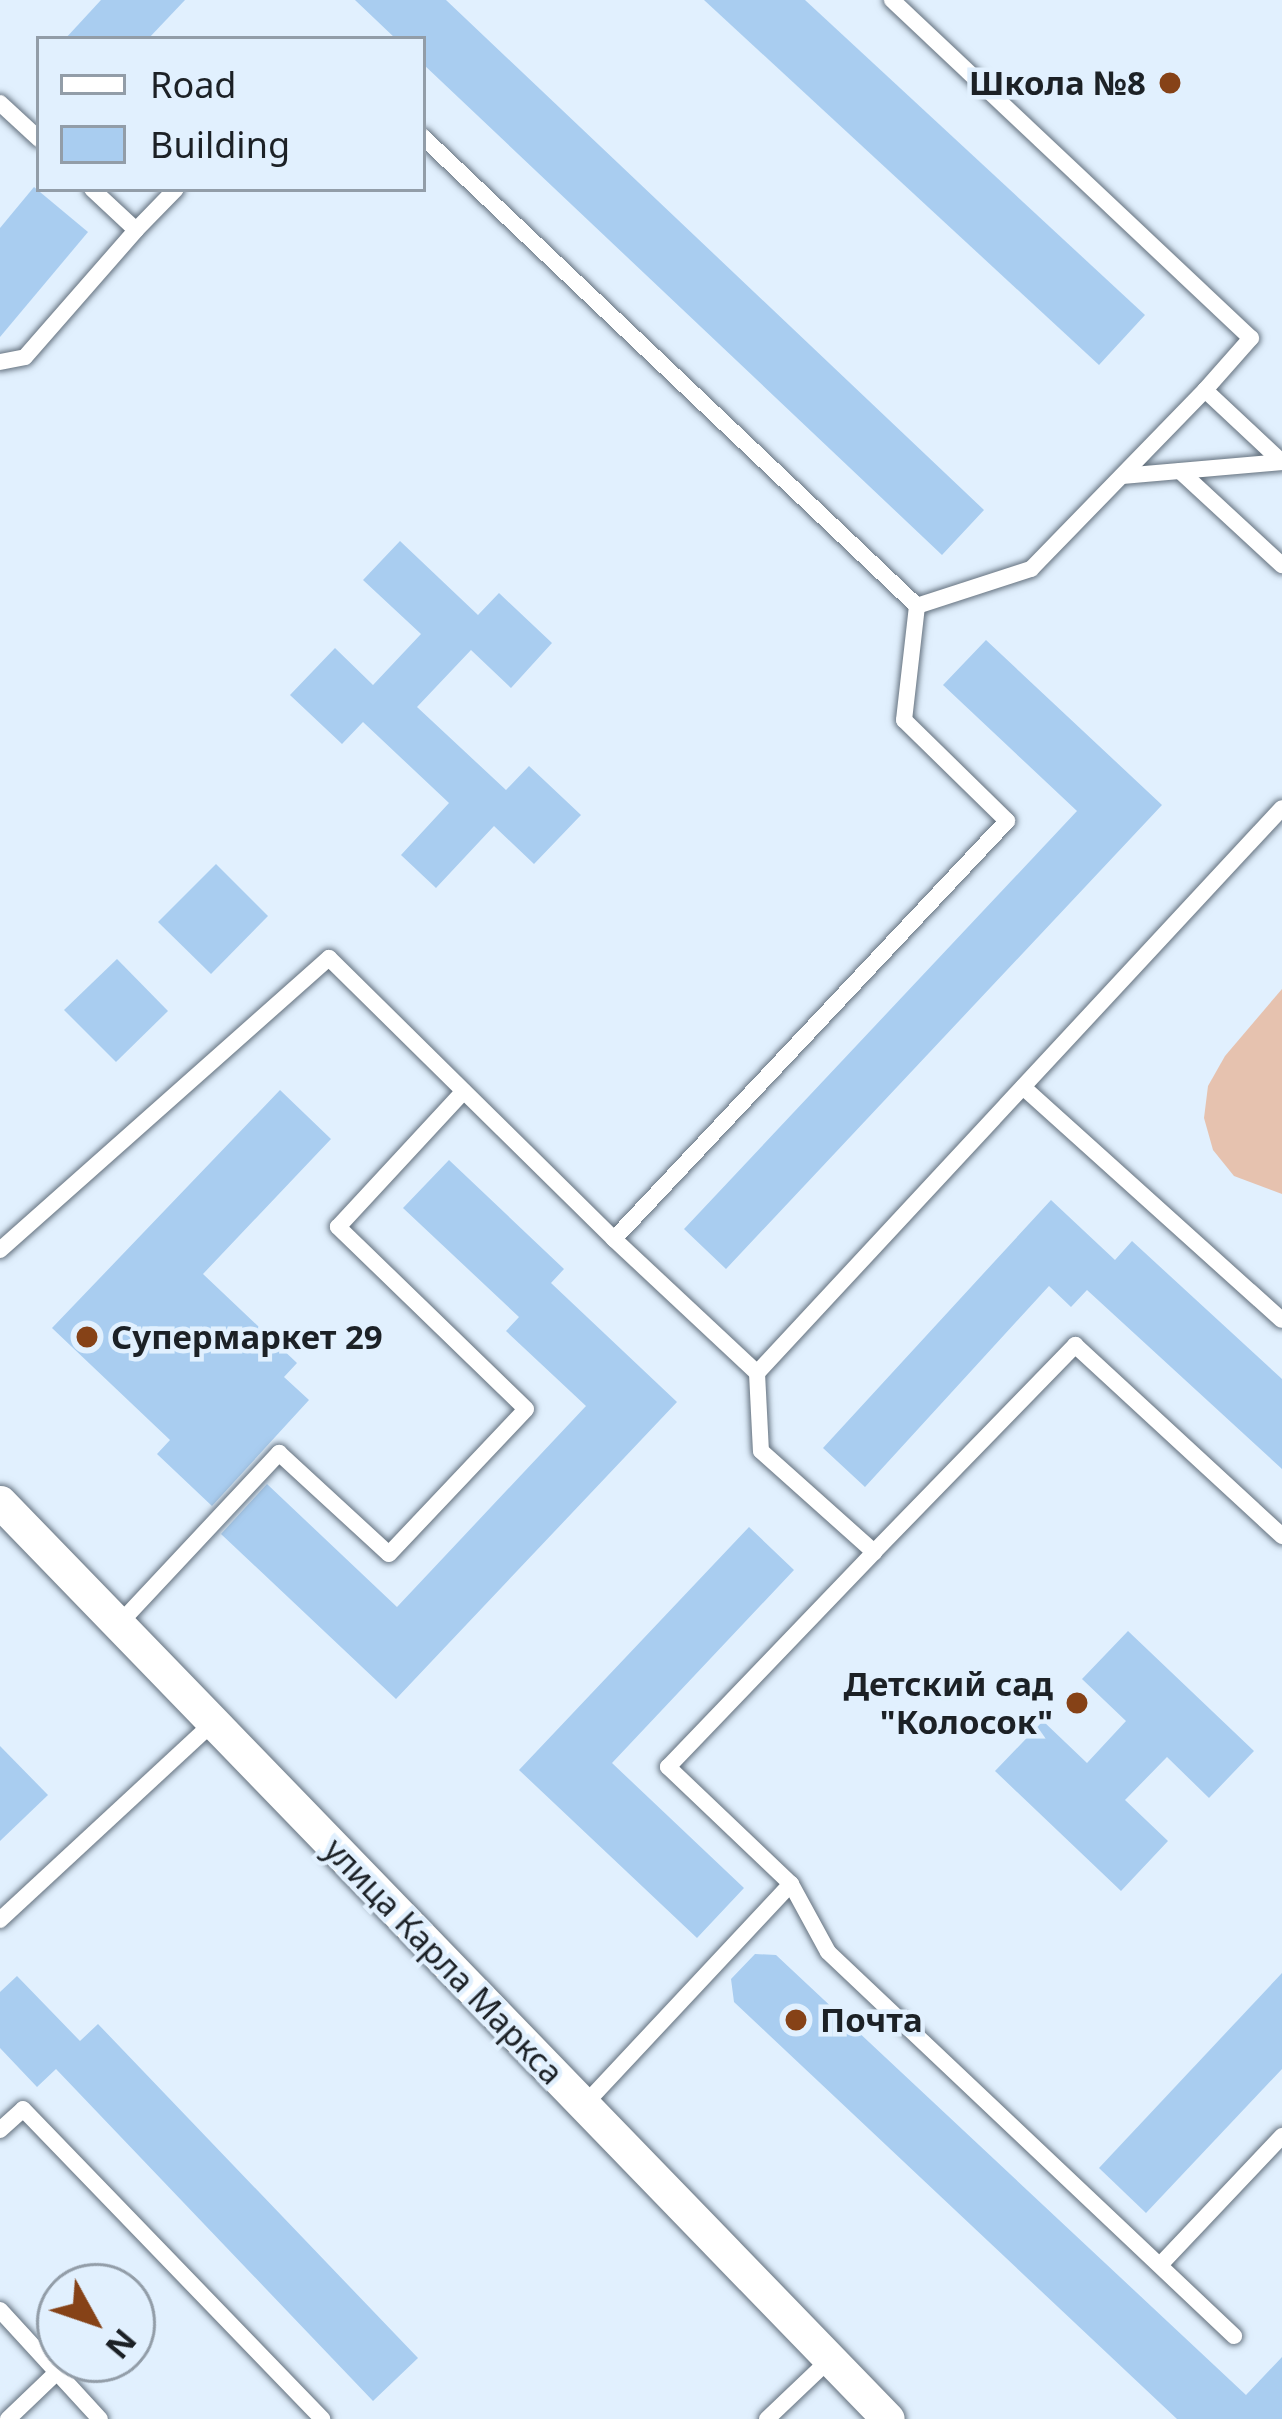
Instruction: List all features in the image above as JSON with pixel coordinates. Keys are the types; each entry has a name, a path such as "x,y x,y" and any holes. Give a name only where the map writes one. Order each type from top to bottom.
{"street":[{"name":"улица Карла Маркса","path":"0,1502 888,2419"}],"lane":[{"path":"892,0 1251,338 1031,569 917,606"},
{"path":"0,103 36,136"},
{"path":"426,140 917,606"},
{"path":"95,192 136,230"},
{"path":"0,362 25,357 173,192"},
{"path":"1122,476 1282,462 1205,390"},
{"path":"1180,471 1282,565"},
{"path":"614,1239 1007,820 904,720 917,606"},
{"path":"757,1373 1282,808"},
{"path":"0,1250 329,958 757,1373 761,1450 874,1552"},
{"path":"1023,1087 1282,1320"},
{"path":"118,1625 279,1453 388,1554 526,1409 338,1228 464,1091"},
{"path":"1234,2336 828,1952 791,1884 668,1768 1075,1345 1282,1536"},
{"path":"0,1920 214,1722"},
{"path":"584,2105 791,1884"},
{"path":"0,2130 22,2109 322,2419"},
{"path":"1160,2265 1282,2136"},
{"path":"0,2310 36,2349"},
{"path":"767,2419 830,2359"},
{"path":"8,2419 46,2383"},
{"path":"67,2383 100,2419"}],"shaded area":[{"path":"1282,989 1282,1194 1234,1176 1213,1150 1204,1118 1208,1086 1225,1056"}],"building":[{"path":"101,0 185,0 151,36 68,36"},
{"path":"355,0 446,0 984,510 942,555 426,67 426,36 393,36"},
{"path":"704,0 805,0 1145,315 1099,365"},
{"path":"34,187 88,232 0,337 0,228"},
{"path":"400,541 478,615 499,593 552,643 511,688 471,650 417,707 506,790 529,766 581,815 534,864 494,826 436,888 401,855 449,803 363,722 342,744 290,695 335,648 373,685 421,634 363,580"},
{"path":"986,640 1162,805 726,1269 684,1229 1077,811 943,685"},
{"path":"216,864 268,916 211,974 158,922"},
{"path":"117,959 168,1011 116,1062 64,1010"},
{"path":"280,1090 331,1139 203,1274 297,1363 284,1377 309,1400 212,1506 157,1454 170,1440 52,1328"},
{"path":"449,1160 564,1269 551,1283 677,1402 396,1699 221,1534 267,1484 397,1607 586,1406 506,1331 519,1317 403,1208"},
{"path":"1051,1200 1115,1260 1132,1241 1282,1379 1282,1469 1087,1290 1071,1307 1049,1286 865,1487 823,1448"},
{"path":"749,1527 794,1570 612,1763 744,1888 697,1938 519,1770"},
{"path":"1128,1631 1254,1751 1209,1798 1167,1757 1125,1800 1168,1841 1121,1891 995,1771 1043,1721 1087,1763 1126,1721 1082,1679"},
{"path":"0,1746 48,1795 0,1841"},
{"path":"755,1954 776,1955 1246,2395 1282,2357 1282,2419 1177,2419 734,2002 731,1979"},
{"path":"1282,1973 1282,2069 1146,2213 1099,2168"},
{"path":"17,1976 80,2041 98,2024 418,2358 373,2401 56,2069 37,2087 0,2048 0,1992"}],"place":[{"name":"Школа №8","path":"1170,83"},
{"name":"Супермаркет 29","path":"87,1337"},
{"name":"Детский сад \"Колосок\"","path":"1077,1703"},
{"name":"Почта","path":"796,2020"}]}
